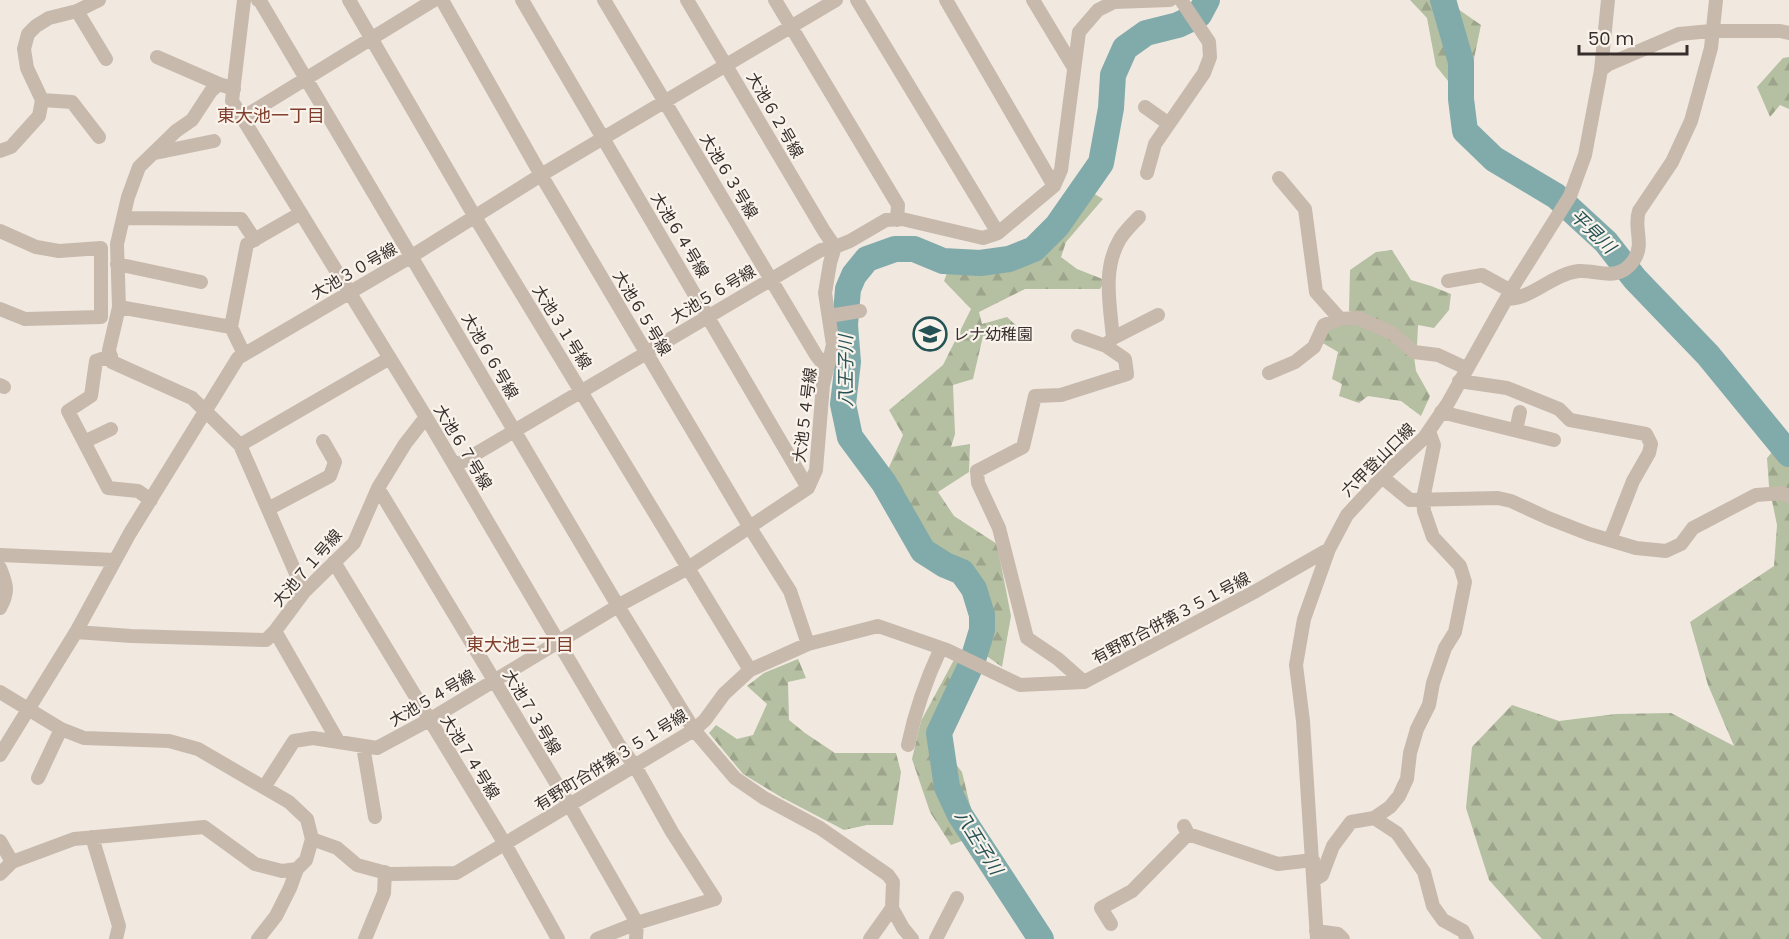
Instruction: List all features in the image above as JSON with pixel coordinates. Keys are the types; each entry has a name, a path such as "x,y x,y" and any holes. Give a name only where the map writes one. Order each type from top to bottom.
{"street":[{"path":"0,151 11,147 39,116 42,100 27,68 24,49 28,34 49,18 77,11 99,0"},
{"name":"大池６７号線","path":"244,0 232,101 390,357 714,899 637,923"},
{"name":"大池６６号線","path":"258,0 694,730 735,778 764,798 820,828 888,875 893,882 892,909"},
{"name":"大池３１号線","path":"349,0 475,218 583,392 750,670"},
{"path":"242,118 434,0"},
{"name":"大池６５号線","path":"442,0 541,175 790,591 808,644"},
{"name":"大池６４号線","path":"522,0 808,488"},
{"name":"大池６３号線","path":"604,0 816,355 827,369"},
{"name":"大池６２号線","path":"687,0 835,247"},
{"path":"775,0 897,205 897,220"},
{"name":"大池３０号線","path":"0,755 76,632 115,560 238,358 412,256 541,175 836,0"},
{"path":"858,0 998,233"},
{"path":"946,0 1054,186"},
{"path":"1033,0 1074,68"},
{"name":"六甲登山口線","path":"1316,935 1303,721 1296,665 1304,619 1329,549 1347,515 1429,431 1570,196 1585,155 1600,70 1608,0"},
{"path":"1448,281 1482,275 1516,299 1552,279 1579,271 1604,275 1622,271 1633,261 1639,251 1640,236 1635,220 1672,162 1691,121 1711,48 1716,0"},
{"path":"835,247 886,220 897,220 983,238 998,233 1054,186 1061,170 1079,33 1098,10 1114,1 1178,1 1203,30 1209,42 1210,57 1204,73 1155,144 1147,173"},
{"path":"77,11 106,59"},
{"path":"1600,70 1679,34 1711,31 1789,33"},
{"path":"157,57 234,89"},
{"path":"219,84 210,91 192,120 176,131 139,167 128,197 117,244 119,307 109,350 112,362 192,398 240,445 304,592"},
{"path":"42,100 72,102 99,136"},
{"path":"1145,107 1169,124"},
{"path":"153,153 214,141"},
{"path":"1279,177 1305,210 1316,292 1340,319"},
{"path":"244,354 231,327 247,244 301,213"},
{"path":"1109,342 1107,278 1114,249 1121,236 1139,217"},
{"path":"123,218 241,219 255,240"},
{"path":"0,231 36,247 58,251 101,248 101,317 25,319 0,309"},
{"name":"大池５６号線","path":"455,466 821,250 835,247"},
{"name":"大池５４号線","path":"265,786 294,741 313,738 377,748 429,720 618,606 688,568 808,488 816,470 823,385 833,345 831,316 825,293 835,247"},
{"path":"117,264 201,282"},
{"path":"119,307 231,327"},
{"path":"831,316 860,311"},
{"path":"1109,342 1158,315"},
{"path":"1269,373 1295,362 1314,347 1324,324 1340,319 1358,318 1392,333 1414,352 1438,355 1463,374 1507,388 1559,409 1570,420 1646,434 1651,444 1649,453 1633,481 1610,540"},
{"path":"1078,336 1109,342 1125,359 1127,374 1061,394 1035,396 1023,447 977,471 978,483 999,528 1027,638 1058,659 1084,682"},
{"path":"111,356 96,361 91,396 68,411 108,489 138,491 151,500"},
{"path":"240,445 390,357"},
{"path":"1441,412 1554,440"},
{"path":"1516,430 1520,412"},
{"name":"大池７１号線","path":"338,741 275,631 304,592 354,543 378,488 405,444 426,417"},
{"path":"84,442 111,429"},
{"path":"1314,880 1322,875 1334,846 1351,822 1374,818 1390,807 1399,796 1407,779 1410,753 1417,729 1429,705 1433,682 1445,648 1453,635 1465,582 1460,566 1433,537 1424,511 1423,499 1434,445 1429,431"},
{"path":"268,508 330,476 335,462 323,441"},
{"path":"1382,477 1410,500 1498,498 1610,540 1636,548 1666,551 1680,544 1694,528 1756,495 1782,493 1789,496"},
{"name":"大池７３号線","path":"378,488 570,806 637,923"},
{"name":"有野町合併第３５１号線","path":"312,839 337,848 357,865 385,873 456,873 694,730 705,720 724,694 750,670 808,644 878,626 941,648 1020,685 1084,682 1256,591 1329,549"},
{"path":"0,555 115,560"},
{"name":"大池７４号線","path":"334,562 505,844 558,939"},
{"path":"0,568 5,580 7,596 0,608"},
{"path":"76,632 266,640 275,631"},
{"path":"908,746 914,715 922,691 941,648"},
{"path":"0,692 61,729 84,738 169,741 198,749 265,786 289,802 307,819 312,839 306,860 297,869 276,916 258,939"},
{"path":"38,778 61,729"},
{"path":"363,746 375,817"},
{"path":"1374,818 1397,833 1424,872 1433,906 1443,920 1463,932 1467,939"},
{"path":"0,874 12,862 74,839 204,827 255,864 282,871 297,869"},
{"path":"1111,924 1101,908 1132,891 1186,830 1278,864 1313,860"},
{"path":"92,837 119,926 116,939"},
{"path":"0,841 12,862"},
{"path":"365,939 384,893 385,873"},
{"path":"936,939 957,898"},
{"path":"870,939 892,909 912,939"},
{"path":"597,939 637,923 636,939"},
{"path":"1316,935 1338,934 1343,939"}],"green space":[{"path":"1410,0 1453,0 1455,7 1481,25 1465,102 1436,66 1427,18"},
{"path":"1789,57 1789,109 1780,105 1770,117 1757,87 1783,58"},
{"path":"1091,192 1103,199 1066,242 1061,257 1077,269 1105,280 1100,289 1025,289 979,312 982,324 1007,317 1023,332 983,336 973,379 953,385 955,434 951,447 970,444 969,472 938,492 954,516 997,544 1011,616 1002,667 981,652 988,609 958,588 928,547 887,472 903,435 889,410 943,365 971,309 944,281 950,265 984,266 1033,257"},
{"path":"1392,250 1411,280 1451,294 1449,310 1434,328 1418,325 1417,346 1378,320 1349,311 1350,270 1376,252"},
{"path":"1359,321 1391,336 1414,356 1416,371 1430,396 1421,416 1401,401 1368,396 1359,403 1339,396 1342,384 1332,379 1338,352 1321,342 1328,324"},
{"path":"1786,436 1789,439 1789,939 1542,939 1489,880 1466,808 1472,747 1512,705 1559,721 1616,714 1671,713 1734,746 1708,685 1690,622 1774,566 1777,525 1769,486 1767,458"},
{"path":"955,658 977,671 945,732 947,753 962,772 976,830 967,839 951,845 930,812 912,759 921,721"},
{"path":"798,659 806,678 788,682 789,720 835,753 896,753 901,772 893,825 867,825 844,830 743,774 709,733 716,725 737,739 753,735 767,704 747,686 764,673"}],"waterway":[{"name":"八王子川","path":"1041,939 960,815 947,787 939,733 972,663 982,630 982,615 974,589 962,572 945,565 923,551 884,483 850,437 843,404 848,362 845,325 848,289 854,275 867,259 895,249 914,249 943,261 980,263 1009,259 1034,249 1057,226 1101,163 1111,108 1113,75 1125,48 1146,33 1178,25 1199,15 1207,0"},
{"name":"平見川","path":"1443,0 1461,62 1461,99 1465,131 1494,159 1556,196 1606,242 1635,279 1708,355 1789,454"}],"place":[{"name":"レナ幼稚園","path":"930,334"}],"district":[{"name":"東大池一丁目","path":"271,115"},
{"name":"東大池三丁目","path":"520,644"}]}
